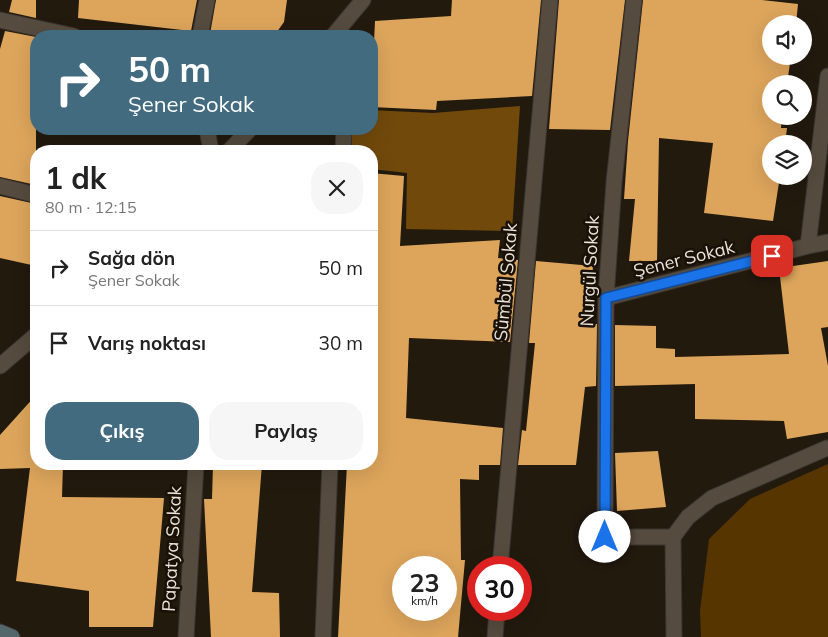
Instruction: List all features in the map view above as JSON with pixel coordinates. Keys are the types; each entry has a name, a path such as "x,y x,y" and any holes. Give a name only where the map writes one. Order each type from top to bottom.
{"main road":[{"path":"0,632 12,637"}],"street":[{"path":"201,30 207,0"},
{"path":"338,30 363,0"},
{"name":"Sümbül Sokak","path":"501,556 550,0"},
{"name":"Nurgül Sokak","path":"634,0 614,182 606,298 605,537 673,537"},
{"path":"348,19 348,30"},
{"path":"0,20 46,30"},
{"path":"808,246 828,76"},
{"path":"235,145 244,135"},
{"path":"0,186 30,194"},
{"name":"Şener Sokak","path":"606,298 828,242"},
{"path":"0,366 30,340"},
{"path":"674,637 673,537 688,517 712,498 827,448"},
{"name":"Papatya Sokak","path":"186,637 196,470"},
{"path":"323,637 330,470"},
{"path":"495,637 496,621"}],"shaded area":[{"path":"520,106 512,231 406,229 407,173 378,170 378,145 352,145 352,135 378,135 378,110 433,113"},
{"path":"828,464 828,637 701,637 700,611 709,539 750,499"}],"building":[{"path":"12,0 36,0 36,18 9,12"},
{"path":"79,0 197,0 191,30 78,18"},
{"path":"216,0 287,0 284,22 278,30 211,30"},
{"path":"452,0 541,0 532,96 437,101 436,110 378,107 378,30 375,30 375,21 451,16"},
{"path":"559,0 625,0 610,130 549,129"},
{"path":"643,0 762,0 798,4 797,15 762,15 762,65 790,65 788,75 762,75 762,125 781,125 781,128 787,128 786,135 762,135 762,185 779,185 773,221 704,213 713,143 659,138 657,261 629,261 635,199 624,199 628,141"},
{"path":"5,31 30,36 30,135 36,135 36,145 30,145 30,184 0,177 0,49"},
{"path":"378,174 404,176 400,246 500,240 498,258 518,260 510,342 409,338 406,418 503,428 500,465 479,465 479,480 460,479 461,560 465,560 458,637 338,637 347,470 378,470"},
{"path":"0,196 30,203 30,265 0,258"},
{"path":"536,261 593,266 589,324 597,324 596,386 585,387 576,465 518,465 522,430 526,431 535,343 529,343"},
{"path":"828,261 828,327 821,328 828,366 828,432 787,439 784,421 695,419 695,384 615,386 615,325 656,326 656,348 675,349 675,357 789,354 779,268"},
{"path":"30,402 30,468 0,469 0,435"},
{"path":"658,451 666,507 617,511 615,453"},
{"path":"30,468 30,470 63,470 62,497 164,498 153,627 89,627 89,591 16,581"},
{"path":"213,470 262,470 252,592 279,593 280,637 211,637 204,499 212,499"}],"route":[{"path":"605,537 604,377 606,298 772,256"}]}
